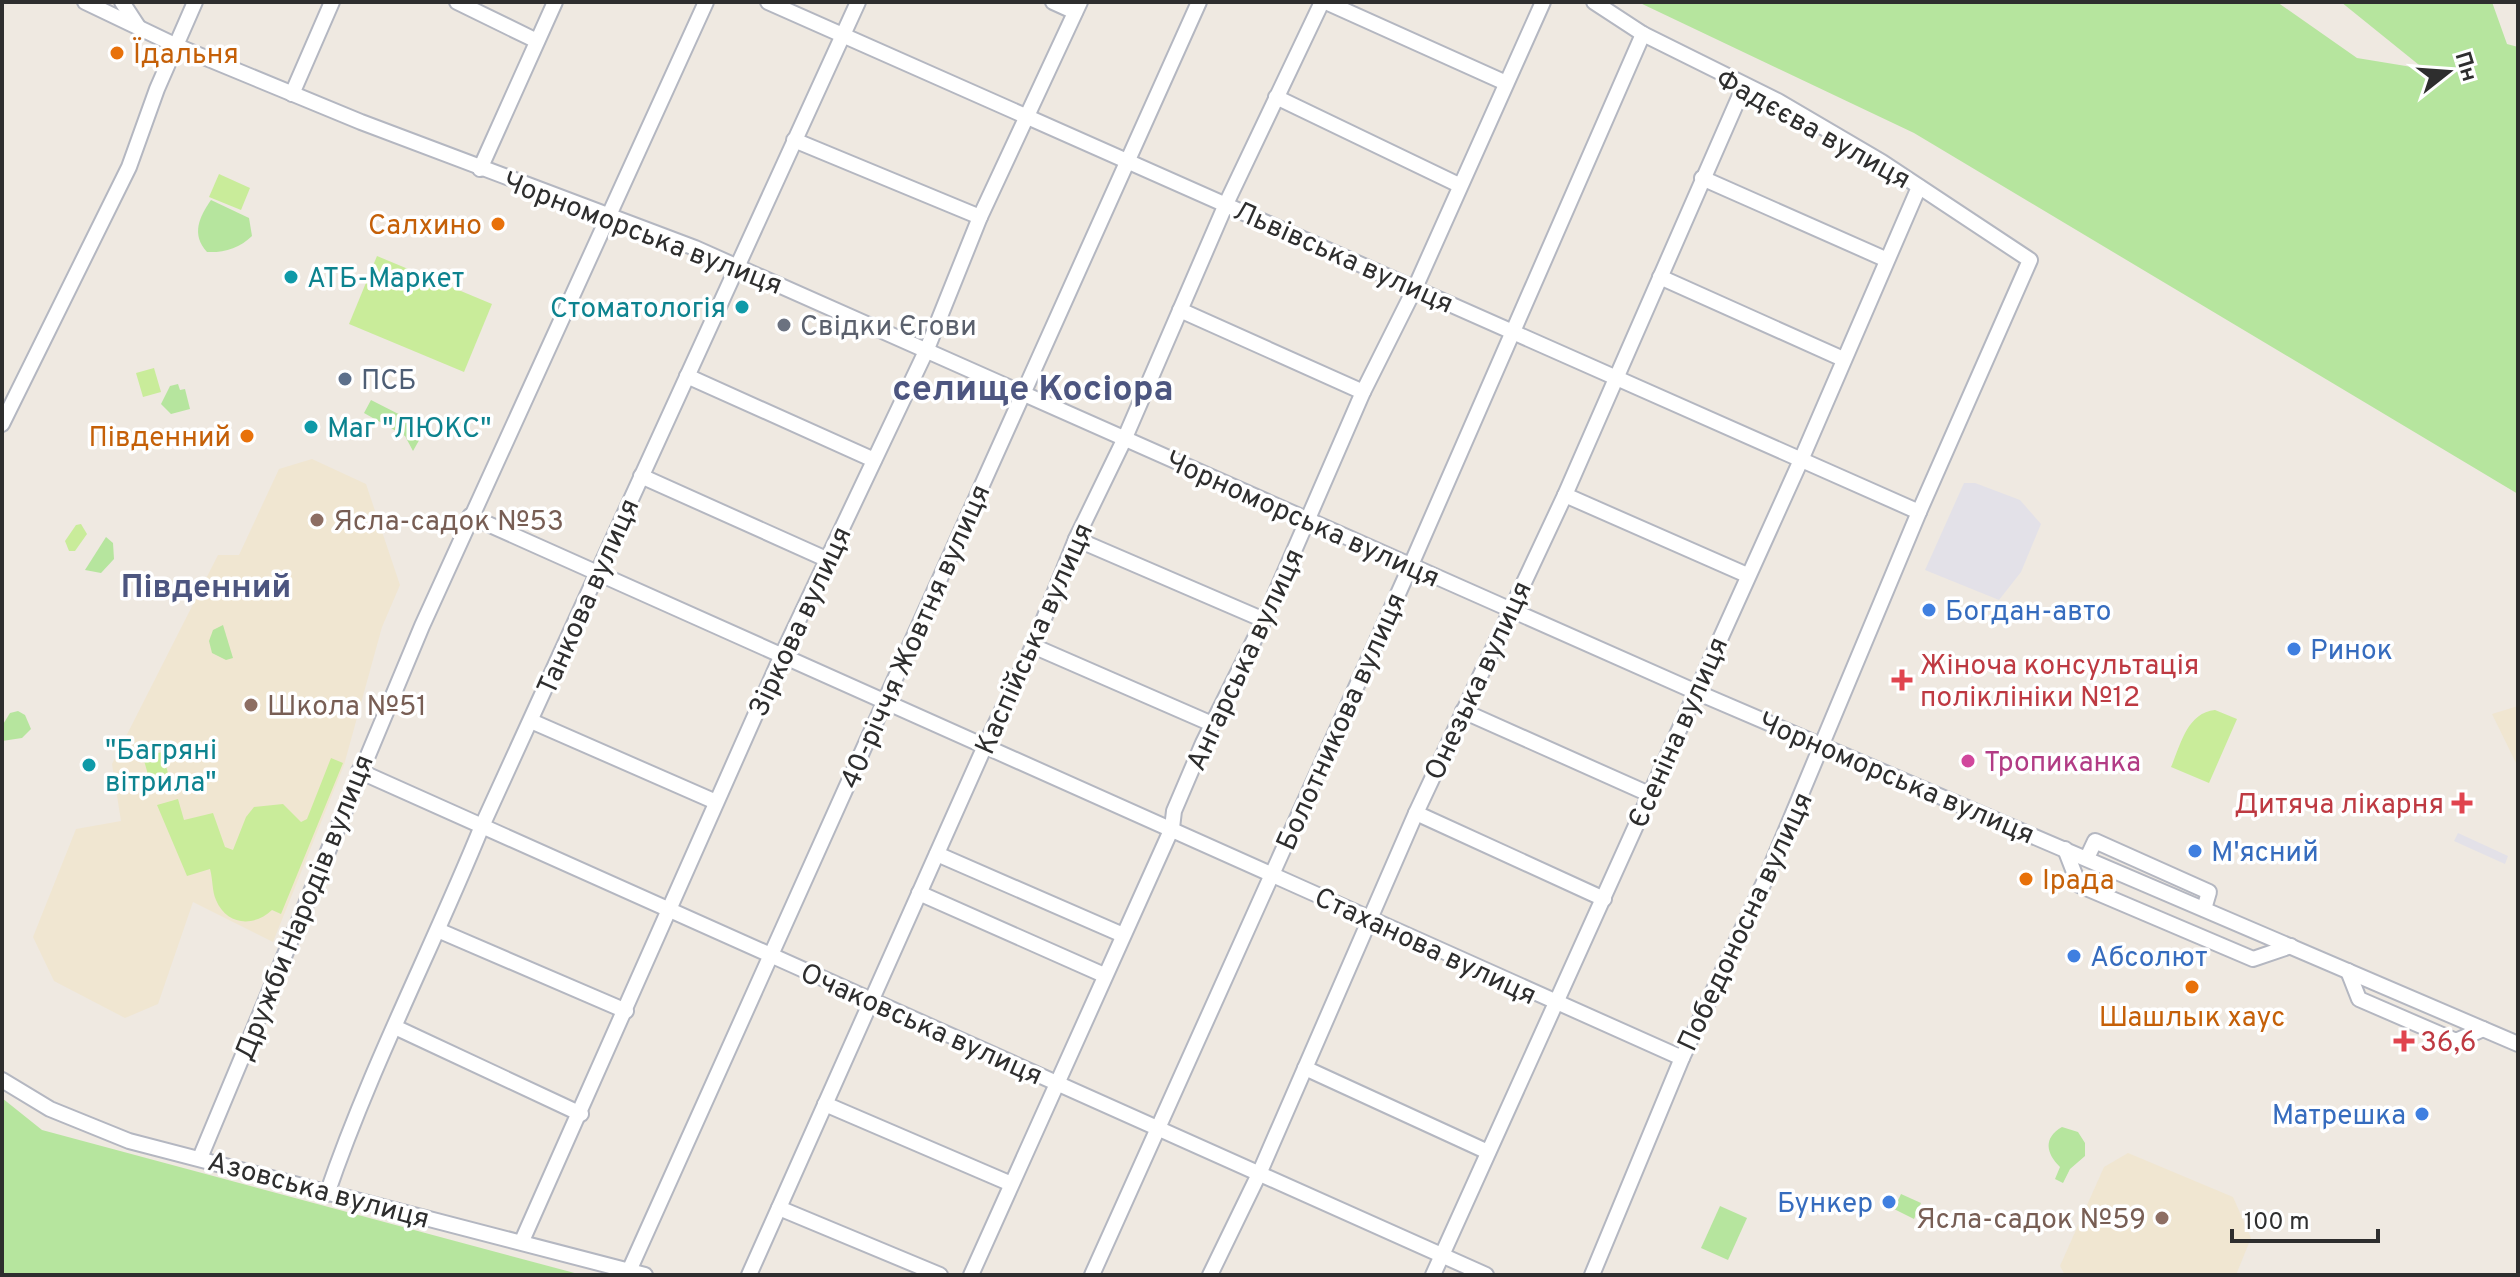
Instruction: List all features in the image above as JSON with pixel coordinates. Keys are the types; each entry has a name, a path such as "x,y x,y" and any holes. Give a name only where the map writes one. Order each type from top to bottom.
{"street":[{"name":"Чорноморська вулиця","path":"85,2 177,46 292,94 738,267 1694,691 2518,1044"},
{"path":"122,2 140,29"},
{"path":"2,424 129,167 157,89 195,2"},
{"path":"292,94 332,2"},
{"path":"457,2 537,41"},
{"path":"480,169 555,2"},
{"name":"Дружби Народів вулиця","path":"200,1158 359,771 470,516 706,2"},
{"name":"Львівська вулиця","path":"768,2 1919,512"},
{"name":"Танкова вулиця","path":"327,1194 349,1130 440,931 482,826 858,2"},
{"path":"1053,2 1077,7"},
{"name":"40-річчя Жовтня вулиця","path":"629,1271 1199,2"},
{"path":"1324,2 1506,83"},
{"name":"Каспійська вулиця","path":"749,1275 984,748 1033,646 1076,539 1124,440 1226,204 1324,2"},
{"name":"Ангарська вулиця","path":"971,1275 1009,1183 1172,828 1174,811 1212,724 1264,620 1363,392 1415,288 1543,2"},
{"name":"Фадєєва вулиця","path":"1594,2 1643,34 1778,101 1919,187 2030,260"},
{"name":"Зіркова вулиця","path":"522,1241 581,1114 781,657 927,349 980,217 1077,7"},
{"name":"Болотникова вулиця","path":"1092,1275 1411,565 1643,34"},
{"name":"Онезька вулиця","path":"1210,1275 1259,1174 1508,609 1565,495 1613,379 1744,86"},
{"path":"1276,97 1459,185"},
{"path":"794,140 980,217"},
{"path":"1702,178 1885,259"},
{"name":"Єсеніна вулиця","path":"1433,1275 1554,1003 1604,899 1694,691 1801,460 1885,259 1919,187"},
{"name":"Победоносна вулиця","path":"1592,1275 1682,1058 1824,745 1919,512 2030,260"},
{"path":"1660,277 1843,359"},
{"path":"1180,310 1363,392"},
{"path":"687,376 874,460"},
{"path":"641,476 826,559"},
{"path":"1565,495 1747,575"},
{"name":"Стаханова вулиця","path":"470,516 1682,1058"},
{"path":"1076,539 1264,620"},
{"path":"1033,646 1212,724"},
{"path":"1463,711 1649,794"},
{"path":"531,721 716,802"},
{"name":"Очаковська вулиця","path":"359,771 668,912 771,955 1486,1275"},
{"path":"1416,813 1604,899"},
{"path":"2065,849 2079,885 2253,959 2291,946"},
{"path":"937,854 1123,935"},
{"path":"919,893 1104,975"},
{"path":"440,931 626,1011"},
{"path":"2348,971 2359,999 2456,1041 2483,1029"},
{"path":"397,1028 581,1114"},
{"path":"1305,1068 1488,1152"},
{"name":"Азовська вулиця","path":"2,1080 50,1109 92,1128 327,1194 522,1241 645,1275"},
{"path":"825,1104 1009,1183"},
{"path":"779,1208 940,1275"}],"shaded area":[{"path":"312,459 366,484 400,585 382,627 344,765 273,942 193,902 158,1004 125,1018 54,981 33,937 76,829 121,821 112,764 218,555 239,555 279,469"},
{"path":"1964,483 1975,483 2020,500 2041,524 2021,572 1999,600 1925,570"},
{"path":"2518,706 2518,767 2492,714"},
{"path":"2458,833 2508,856 2505,864 2454,841"},
{"name":"Ясла-садок №59","path":"2128,1153 2233,1197 2251,1238 2236,1275 2065,1275 2060,1266 2104,1167"}],"green space":[{"path":"1638,2 2277,2 2357,58 2424,69 2341,2 2492,2 2507,44 2518,47 2518,494 1914,133"},
{"path":"219,174 250,188 241,210 209,197"},
{"path":"211,200 249,218 252,236 231,249 207,252 199,239 198,226"},
{"path":"377,256 492,304 464,372 349,324"},
{"path":"154,368 161,392 143,397 136,373"},
{"path":"178,384 180,390 185,389 190,409 171,414 161,404 170,386"},
{"path":"371,400 426,428 413,451 405,436 364,413"},
{"path":"81,524 87,534 75,551 69,551 65,541 76,525"},
{"path":"106,537 113,543 114,559 101,573 85,570"},
{"path":"223,625 233,658 226,660 212,653 209,641 213,630"},
{"path":"2215,710 2237,719 2209,783 2171,767 2191,723 2205,712"},
{"path":"18,711 25,715 31,729 22,738 2,741 2,726 10,713"},
{"path":"162,752 172,787 153,792 143,757"},
{"path":"331,758 343,763 281,914 272,910 249,921 227,915 215,897 210,869 187,876 157,805 178,799 184,820 213,813 225,847 233,850 246,817 254,807 283,804 301,822 307,819"},
{"path":"2,1098 42,1130 582,1275 2,1275"},
{"path":"2062,1127 2078,1132 2085,1143 2085,1156 2070,1169 2063,1183 2055,1179 2060,1167 2049,1151 2049,1141"},
{"path":"1901,1194 1921,1203 1914,1219 1894,1209"},
{"path":"1720,1206 1747,1218 1728,1260 1701,1248"}],"place":[{"name":"Їдальня","path":"117,53"},
{"name":"Салхино","path":"498,224"},
{"name":"АТБ-Маркет","path":"291,277"},
{"name":"Стоматологія","path":"742,307"},
{"name":"Свідки Єгови","path":"784,325"},
{"name":"ПСБ","path":"345,379"},
{"name":"Маг \"ЛЮКС\"","path":"311,427"},
{"name":"Південний","path":"247,436"},
{"name":"Ясла-садок №53","path":"317,520"},
{"name":"Богдан-авто","path":"1929,610"},
{"name":"Ринок","path":"2294,649"},
{"name":"Жіноча консультація поліклініки №12","path":"1902,680"},
{"name":"Школа №51","path":"251,705"},
{"name":"Тропиканка","path":"1968,761"},
{"name":"\"Багряні вітрила\"","path":"89,765"},
{"name":"Дитяча лікарня","path":"2462,803"},
{"name":"М'ясний","path":"2195,851"},
{"name":"Ірада","path":"2026,879"},
{"name":"Абсолют","path":"2074,956"},
{"name":"Шашлык хаус","path":"2192,987"},
{"name":"36,6","path":"2404,1041"},
{"name":"Матрешка","path":"2422,1114"},
{"name":"Бункер","path":"1889,1202"},
{"name":"Ясла-садок №59","path":"2162,1218"}],"district":[{"name":"селище Косіора","path":"1033,387"},
{"name":"Південний","path":"206,586"}]}
